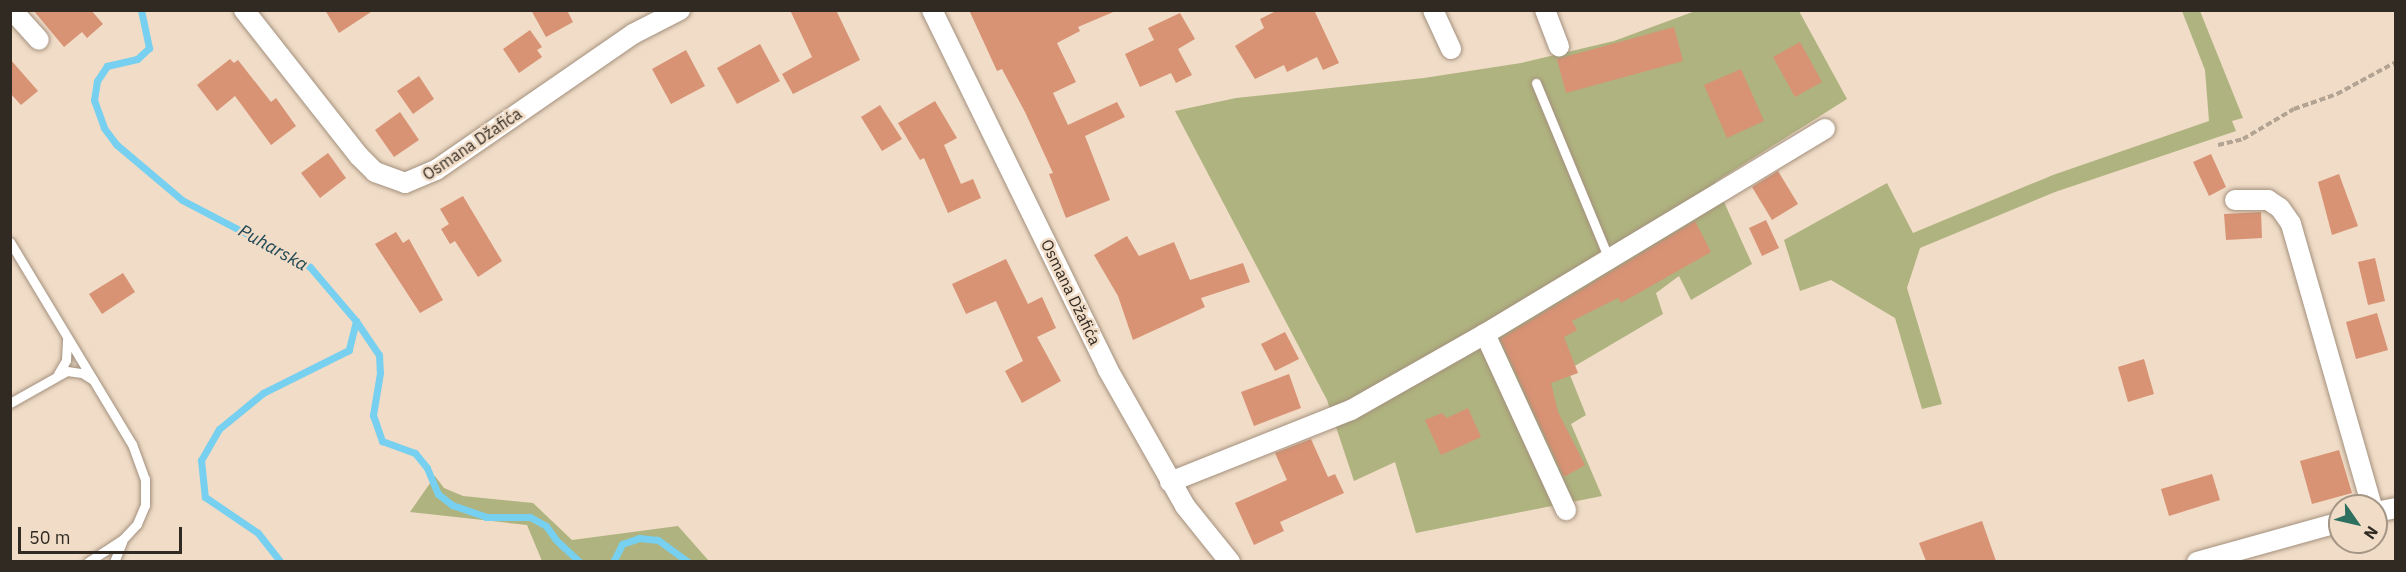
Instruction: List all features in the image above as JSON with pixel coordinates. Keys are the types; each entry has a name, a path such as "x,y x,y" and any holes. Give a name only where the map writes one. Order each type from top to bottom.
{"street":[{"path":"12,10 39,40"},
{"name":"Osmana Džafića","path":"244,10 360,156 375,172 405,183 436,170 633,34 681,10"},
{"name":"Osmana Džafića","path":"932,10 1107,368 1170,482 1230,561"},
{"path":"1433,10 1451,49"},
{"path":"1545,10 1559,46"},
{"path":"1170,482 1351,410 1485,334 1608,257 1825,129"},
{"path":"2235,200 2268,200 2280,208 2291,224 2369,494"},
{"path":"1485,334 1566,510"},
{"path":"2197,561 2328,525"}],"lane":[{"path":"1536,83 1608,257"},
{"path":"10,242 132,444 145,479 143,514 123,539 114,561"},
{"path":"51,379 63,367 68,352 63,327"},
{"path":"10,403 51,379 73,371 89,376 98,386"},
{"path":"88,561 123,539"}],"path":[{"path":"2218,145 2243,139 2306,103 2337,94 2396,62"}],"green space":[{"path":"1698,10 1799,11 1847,99 1715,182 1752,264 1691,300 1679,276 1656,293 1663,314 1568,370 1586,415 1571,424 1602,496 1416,533 1395,462 1354,481 1327,400 1175,111 1236,98 1424,78 1521,63 1614,41"},
{"path":"2182,11 2200,11 2243,118 2232,121 2236,131 2055,192 1920,248 1907,288 1942,404 1922,409 1895,318 1831,280 1800,291 1784,240 1887,183 1913,233 2053,175 2209,121 2205,70"},
{"path":"435,476 444,488 463,496 533,503 572,540 678,526 709,561 542,561 527,525 410,512"}],"building":[{"path":"33,10 91,10 103,24 87,38 82,32 64,47"},
{"path":"325,10 374,10 339,33"},
{"path":"531,10 567,10 573,22 546,37"},
{"path":"790,10 836,10 860,60 793,94 782,74 812,57"},
{"path":"969,10 1118,10 1078,27 1080,31 1057,43 1076,82 1053,93 1068,125 1117,102 1125,117 1085,136 1110,200 1066,218 1049,174 1053,173 1025,112 1002,69 997,71"},
{"path":"1278,10 1314,10 1339,63 1323,70 1317,57 1287,72 1284,65 1255,79 1235,46 1264,28 1260,19"},
{"path":"1180,13 1195,39 1178,49 1192,75 1176,83 1171,73 1140,87 1125,54 1154,40 1148,28"},
{"path":"1674,27 1683,61 1566,93 1557,59"},
{"path":"530,30 542,47 537,50 542,57 519,73 503,49"},
{"path":"1800,42 1822,82 1795,97 1773,57"},
{"path":"760,44 780,81 737,104 717,68"},
{"path":"686,50 705,86 671,104 652,69"},
{"path":"10,59 38,91 21,105 10,93"},
{"path":"230,59 234,63 238,60 271,102 276,98 296,126 271,145 235,96 217,111 197,85"},
{"path":"1741,69 1764,121 1727,138 1704,85"},
{"path":"419,76 434,99 413,114 397,91"},
{"path":"935,101 957,138 944,145 961,184 973,179 981,198 948,213 924,158 920,160 898,123"},
{"path":"880,105 902,139 882,151 861,117"},
{"path":"400,112 419,140 394,157 375,130"},
{"path":"328,153 346,178 320,198 301,173"},
{"path":"2211,154 2226,187 2209,196 2193,162"},
{"path":"1778,171 1798,204 1772,220 1752,187"},
{"path":"2339,174 2358,226 2332,235 2318,182"},
{"path":"463,196 502,261 478,277 455,241 450,244 441,229 449,224 440,209"},
{"path":"2261,212 2262,238 2226,240 2224,214"},
{"path":"1766,220 1779,248 1762,256 1749,228"},
{"path":"1695,221 1711,252 1621,303 1618,298 1572,321 1577,330 1564,337 1578,373 1551,383 1558,412 1585,465 1564,477 1500,339"},
{"path":"396,232 403,243 409,239 443,300 420,313 375,244"},
{"path":"1127,236 1139,256 1174,242 1190,280 1243,263 1250,282 1201,298 1205,307 1133,340 1118,296 1094,255"},
{"path":"2375,258 2385,301 2368,305 2358,262"},
{"path":"1006,259 1028,304 1042,297 1056,328 1037,337 1061,381 1022,403 1005,371 1023,361 996,301 966,314 952,284"},
{"path":"123,273 135,292 102,314 89,294"},
{"path":"2377,313 2388,350 2356,359 2346,322"},
{"path":"1285,332 1299,359 1275,371 1261,344"},
{"path":"2144,359 2154,394 2128,402 2118,367"},
{"path":"1289,374 1301,408 1254,426 1241,392"},
{"path":"1468,408 1481,437 1441,455 1425,420 1442,413 1447,418"},
{"path":"1311,439 1328,477 1335,474 1344,493 1280,522 1284,531 1254,545 1235,503 1287,480 1275,453"},
{"path":"2339,450 2352,493 2328,494 2328,500 2312,504 2300,461"},
{"path":"2212,474 2220,500 2169,516 2161,489"},
{"path":"1982,521 1996,561 1926,561 1919,543"}],"waterway":[{"name":"Puharska","path":"141,10 149,48 137,59 107,66 97,81 94,100 104,128 117,145 182,200 310,267 356,321 349,350 263,393 219,429 201,460 205,497 258,533 281,562"},
{"path":"356,321 379,355 380,373 373,415 382,441 415,453 427,468 438,494 452,505 486,517 530,517 546,526 556,540 580,562"},
{"path":"613,562 622,544 639,538 658,540 688,562"}]}
